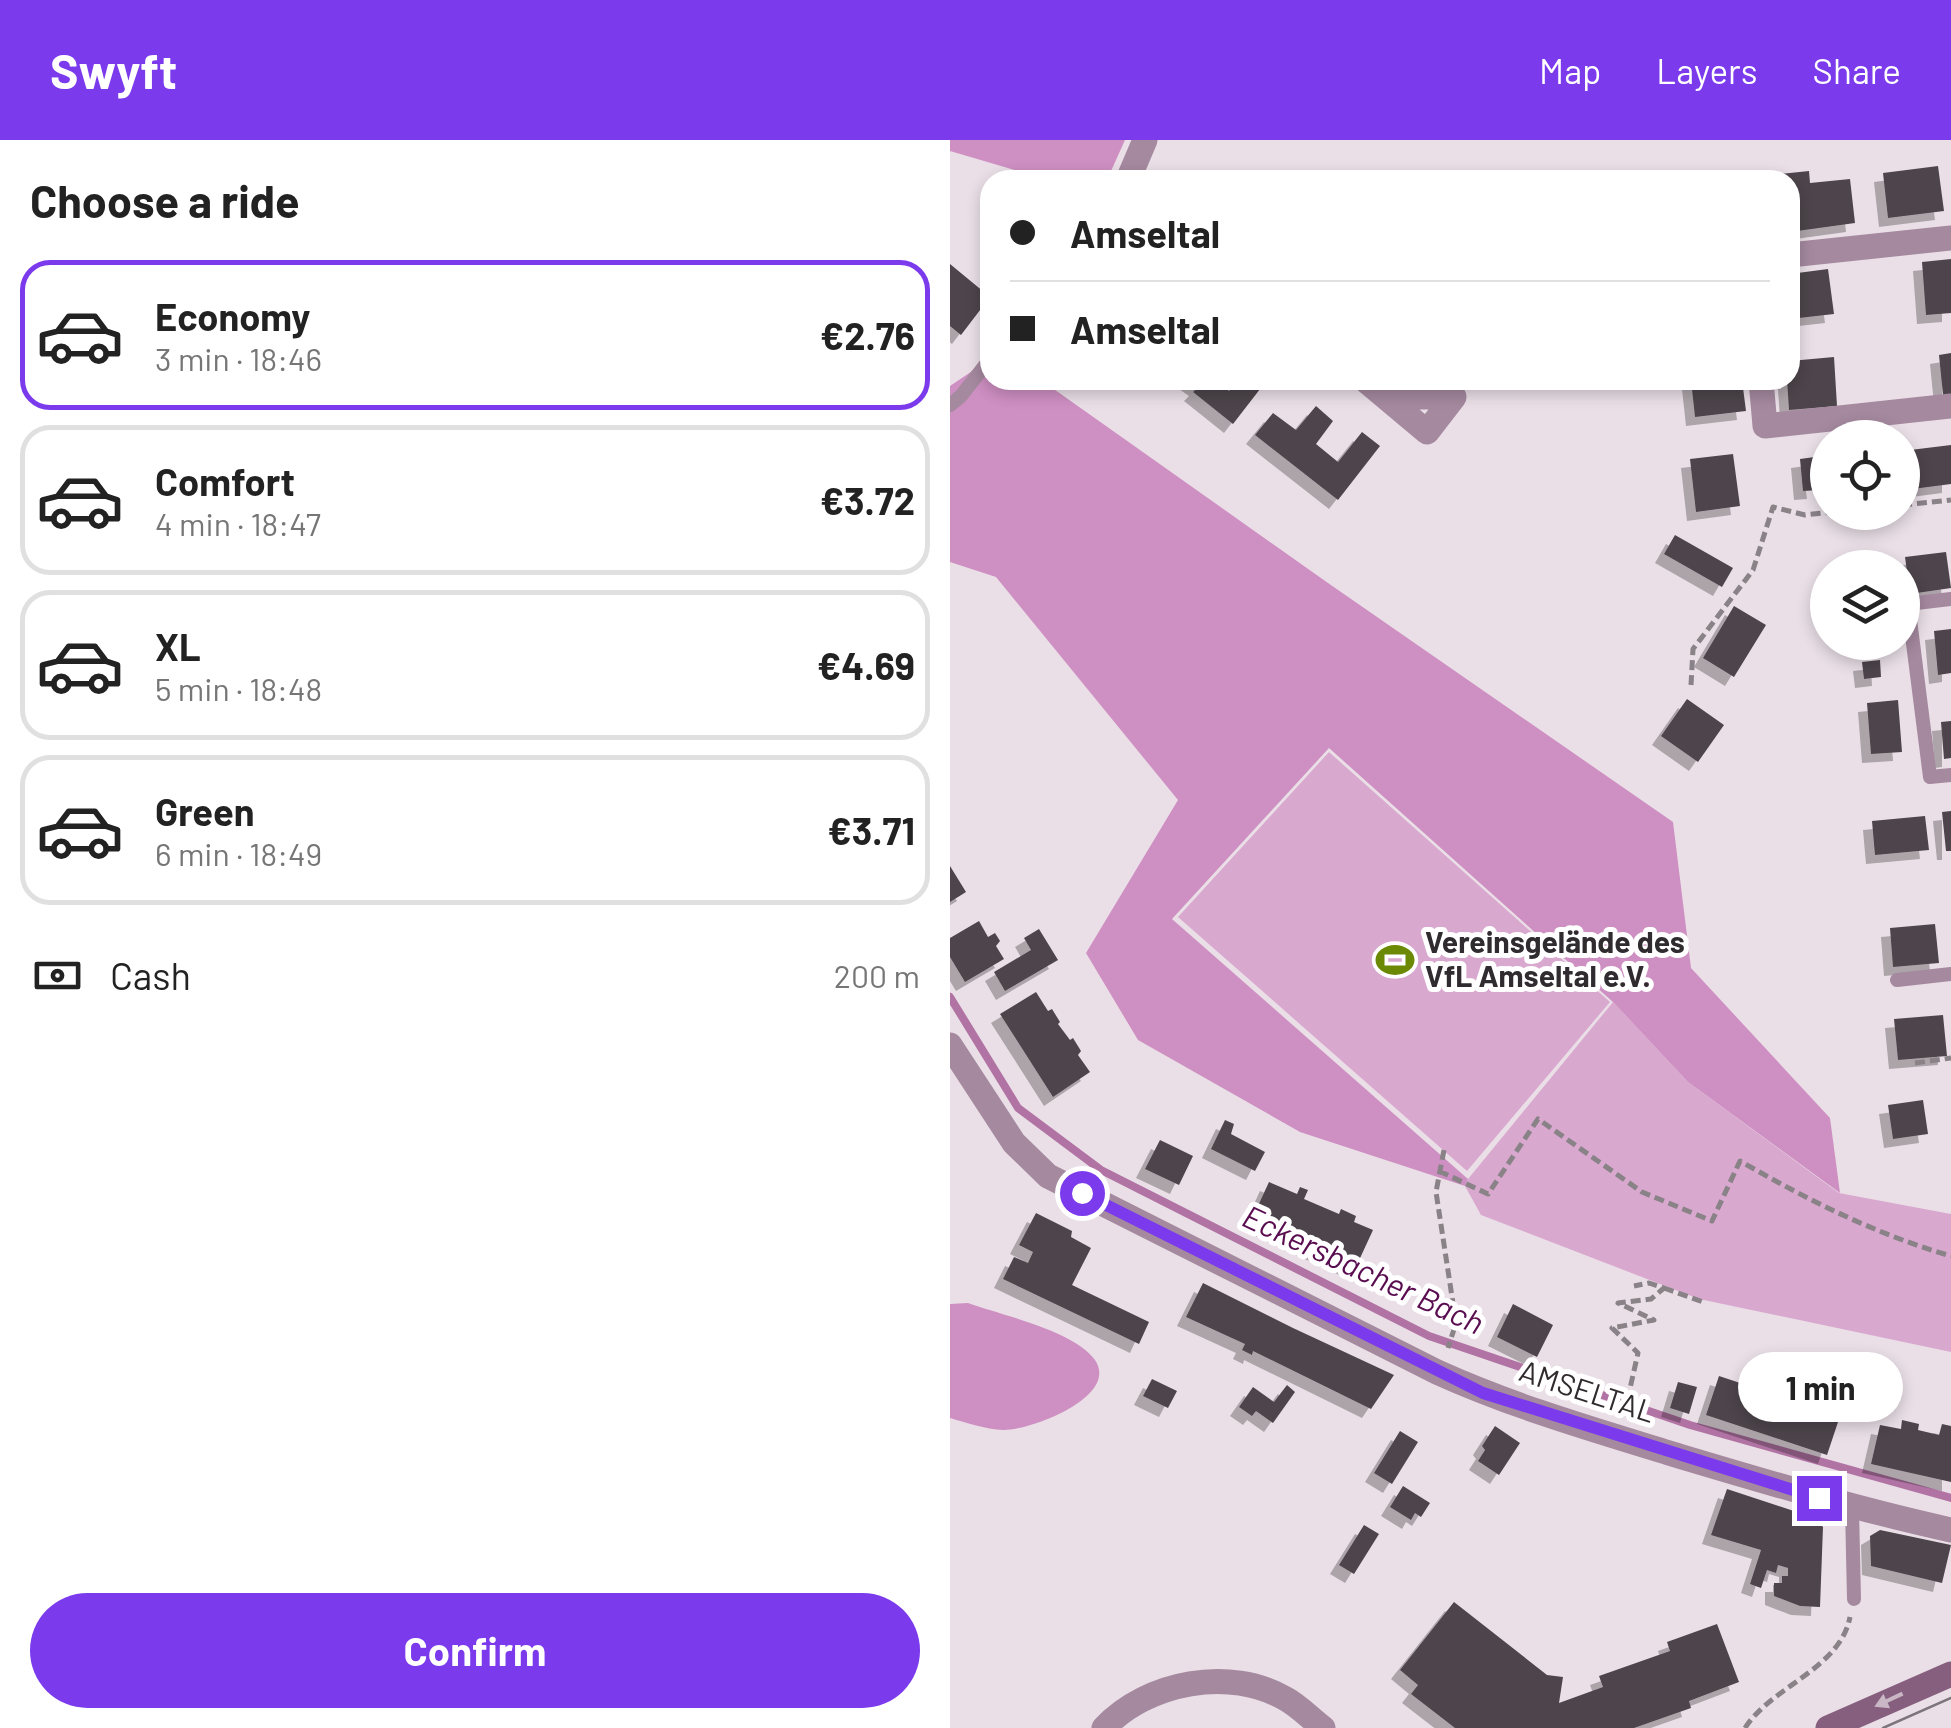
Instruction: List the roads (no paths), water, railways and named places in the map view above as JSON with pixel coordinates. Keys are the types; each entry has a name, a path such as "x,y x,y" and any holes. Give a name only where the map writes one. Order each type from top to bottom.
{"street":[{"path":"1132,170 1145,140"},
{"path":"1800,254 1951,238"},
{"path":"1379,390 1389,397"},
{"path":"1762,390 1765,426 1951,406"},
{"name":"AMSELTAL","path":"950,1045 1014,1143 1048,1176 1483,1393 1852,1508 1951,1530"},
{"path":"1828,1728 1951,1674"},
{"path":"1104,1728 1137,1703 1193,1682 1224,1681 1255,1686 1286,1698 1323,1728"}],"lane":[{"path":"950,405 980,372"},
{"path":"1951,598 1908,604 1930,777 1951,775"},
{"path":"1897,980 1951,974"},
{"path":"1852,1508 1854,1599"}],"waterway":[{"name":"Eckersbacher Bach","path":"950,997 1018,1108 1101,1170 1429,1336 1690,1425 1951,1498"}],"tram line":[{"path":"1883,1728 1951,1698"}],"place":[{"name":"Vereinsgelände des VfL Amseltal e.V.","path":"1395,960"}]}
